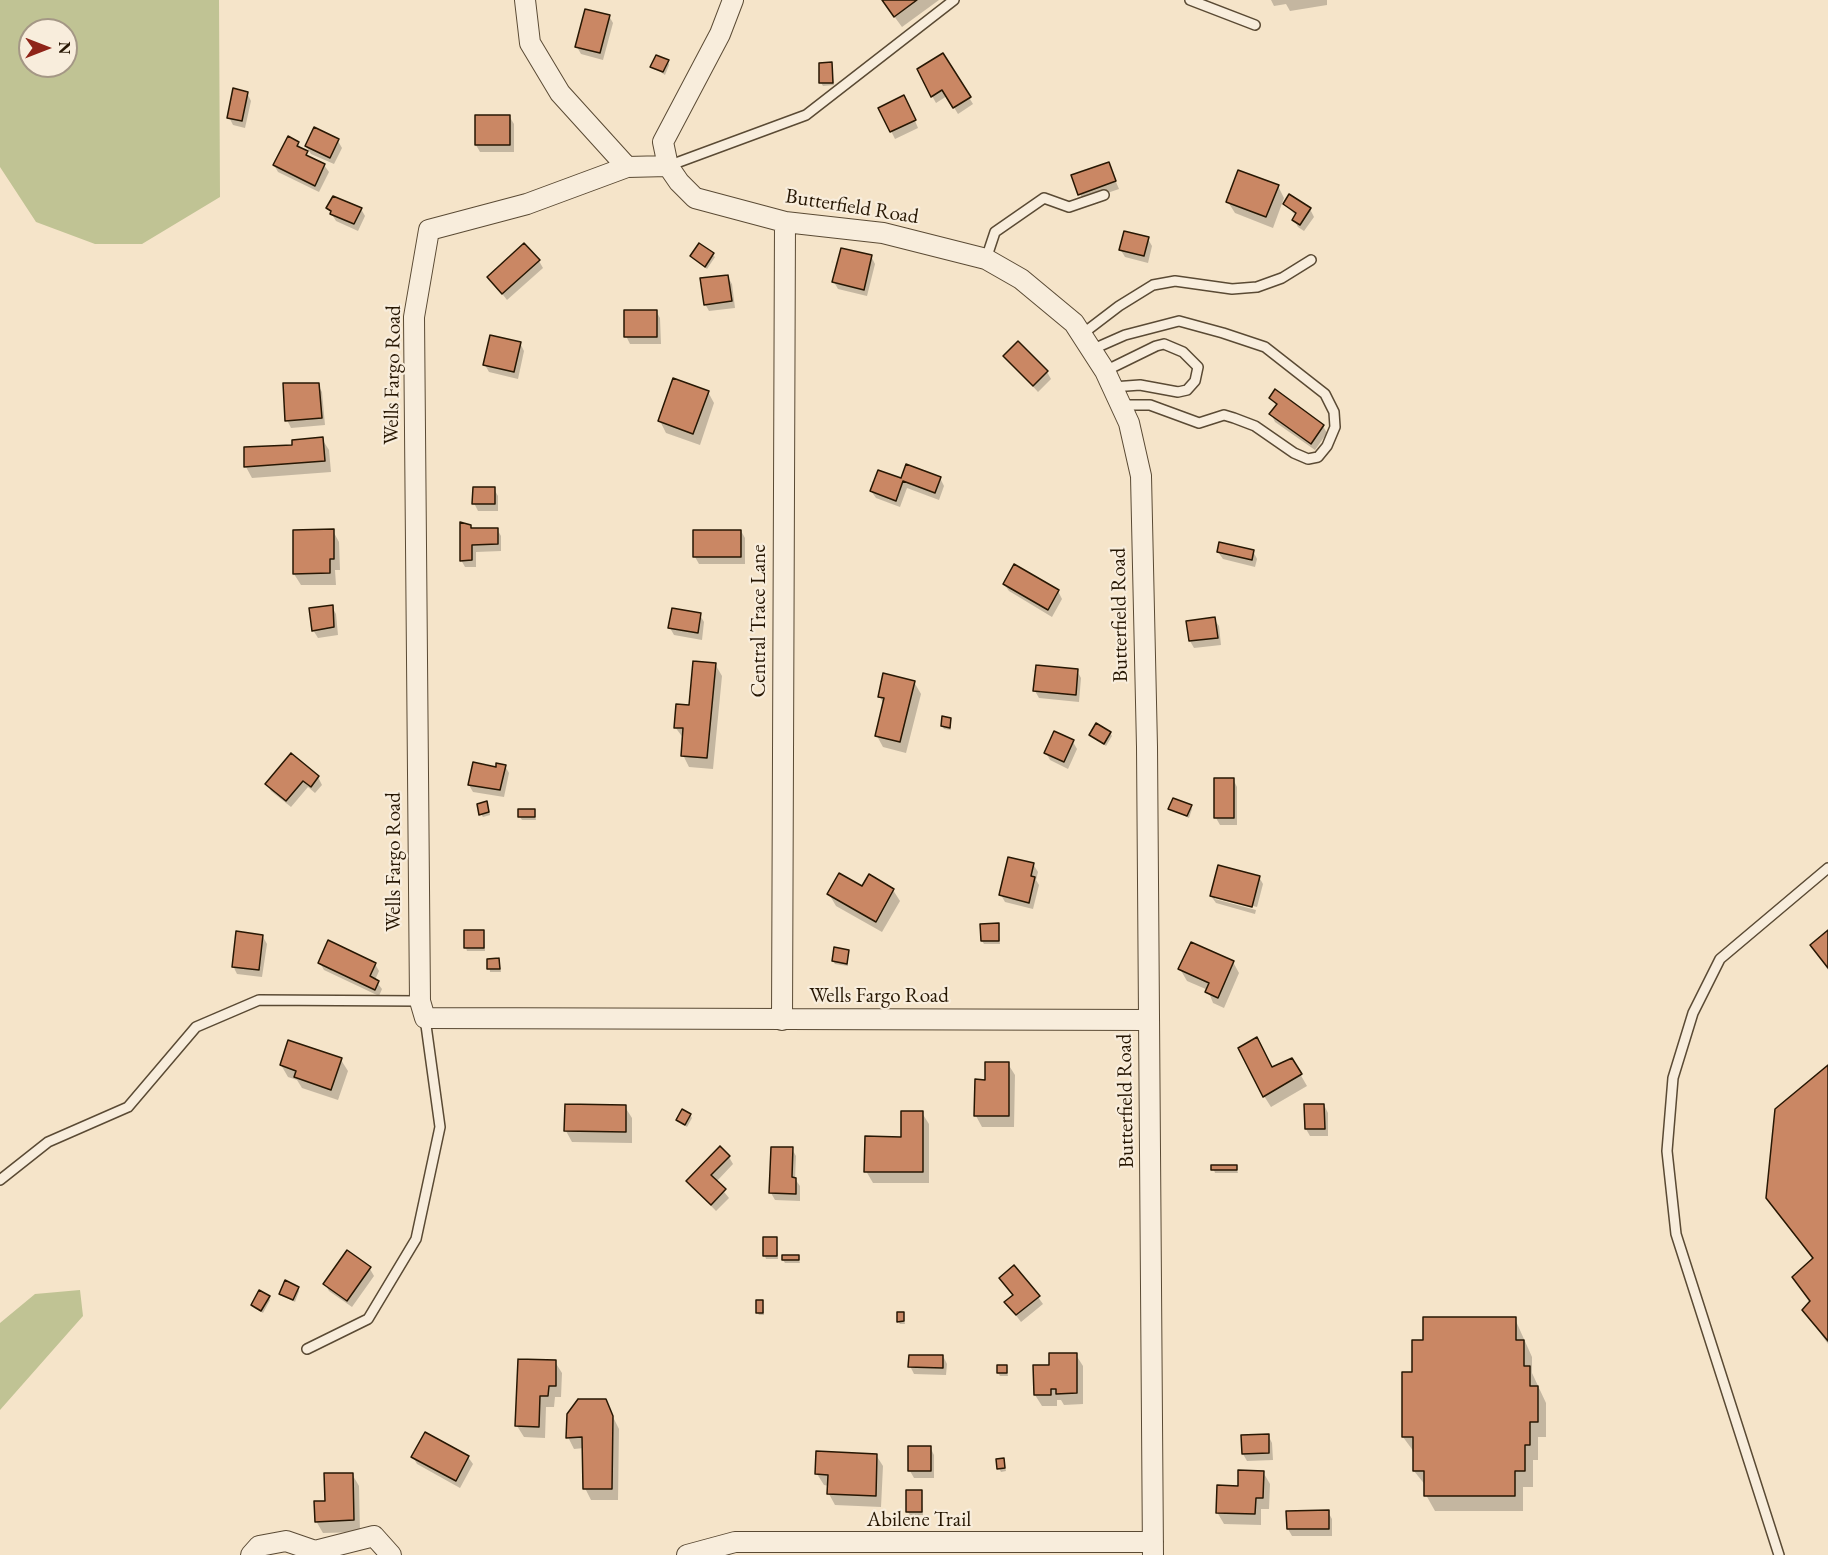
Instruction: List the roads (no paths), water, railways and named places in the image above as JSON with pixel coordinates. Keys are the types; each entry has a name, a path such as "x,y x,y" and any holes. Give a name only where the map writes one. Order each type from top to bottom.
{"street":[{"path":"525,0 530,43 560,93 627,167"},
{"path":"668,166 663,142 720,34 733,0"},
{"name":"Wells Fargo Road","path":"668,166 627,167 527,204 429,230 414,317 422,1010 782,1020 1149,1020"},
{"name":"Butterfield Road","path":"668,166 679,182 695,198 785,222 883,233 986,259 1021,279 1074,323 1113,388 1129,423 1141,476 1149,1020 1153,1549"},
{"name":"Central Trace Lane","path":"782,1020 785,222"},
{"path":"251,1555 259,1546 286,1541 315,1553 374,1536 391,1555"},
{"name":"Abilene Trail","path":"687,1555 735,1542 1153,1549"}],"lane":[{"path":"668,166 806,115 954,0"},
{"path":"1190,0 1255,25"},
{"path":"986,259 995,232 1044,198 1069,207 1104,195"},
{"path":"1086,343 1119,306 1153,285 1175,281 1232,289 1257,287 1282,278 1311,260"},
{"path":"1086,343 1179,321 1223,333 1264,347 1325,394 1334,412 1335,428 1327,446 1318,457 1308,459 1294,453 1255,426 1234,417 1224,415 1199,423 1113,388"},
{"path":"1164,344 1183,352 1198,367 1194,381 1187,390 1178,392 1140,385 1113,388 1156,346 1164,344"},
{"path":"1779,1555 1676,1234 1667,1150 1673,1078 1693,1013 1720,959 1828,868"},
{"path":"0,1180 48,1142 128,1107 196,1027 259,1000 422,1010 440,1127 416,1239 368,1319 307,1348"}]}
